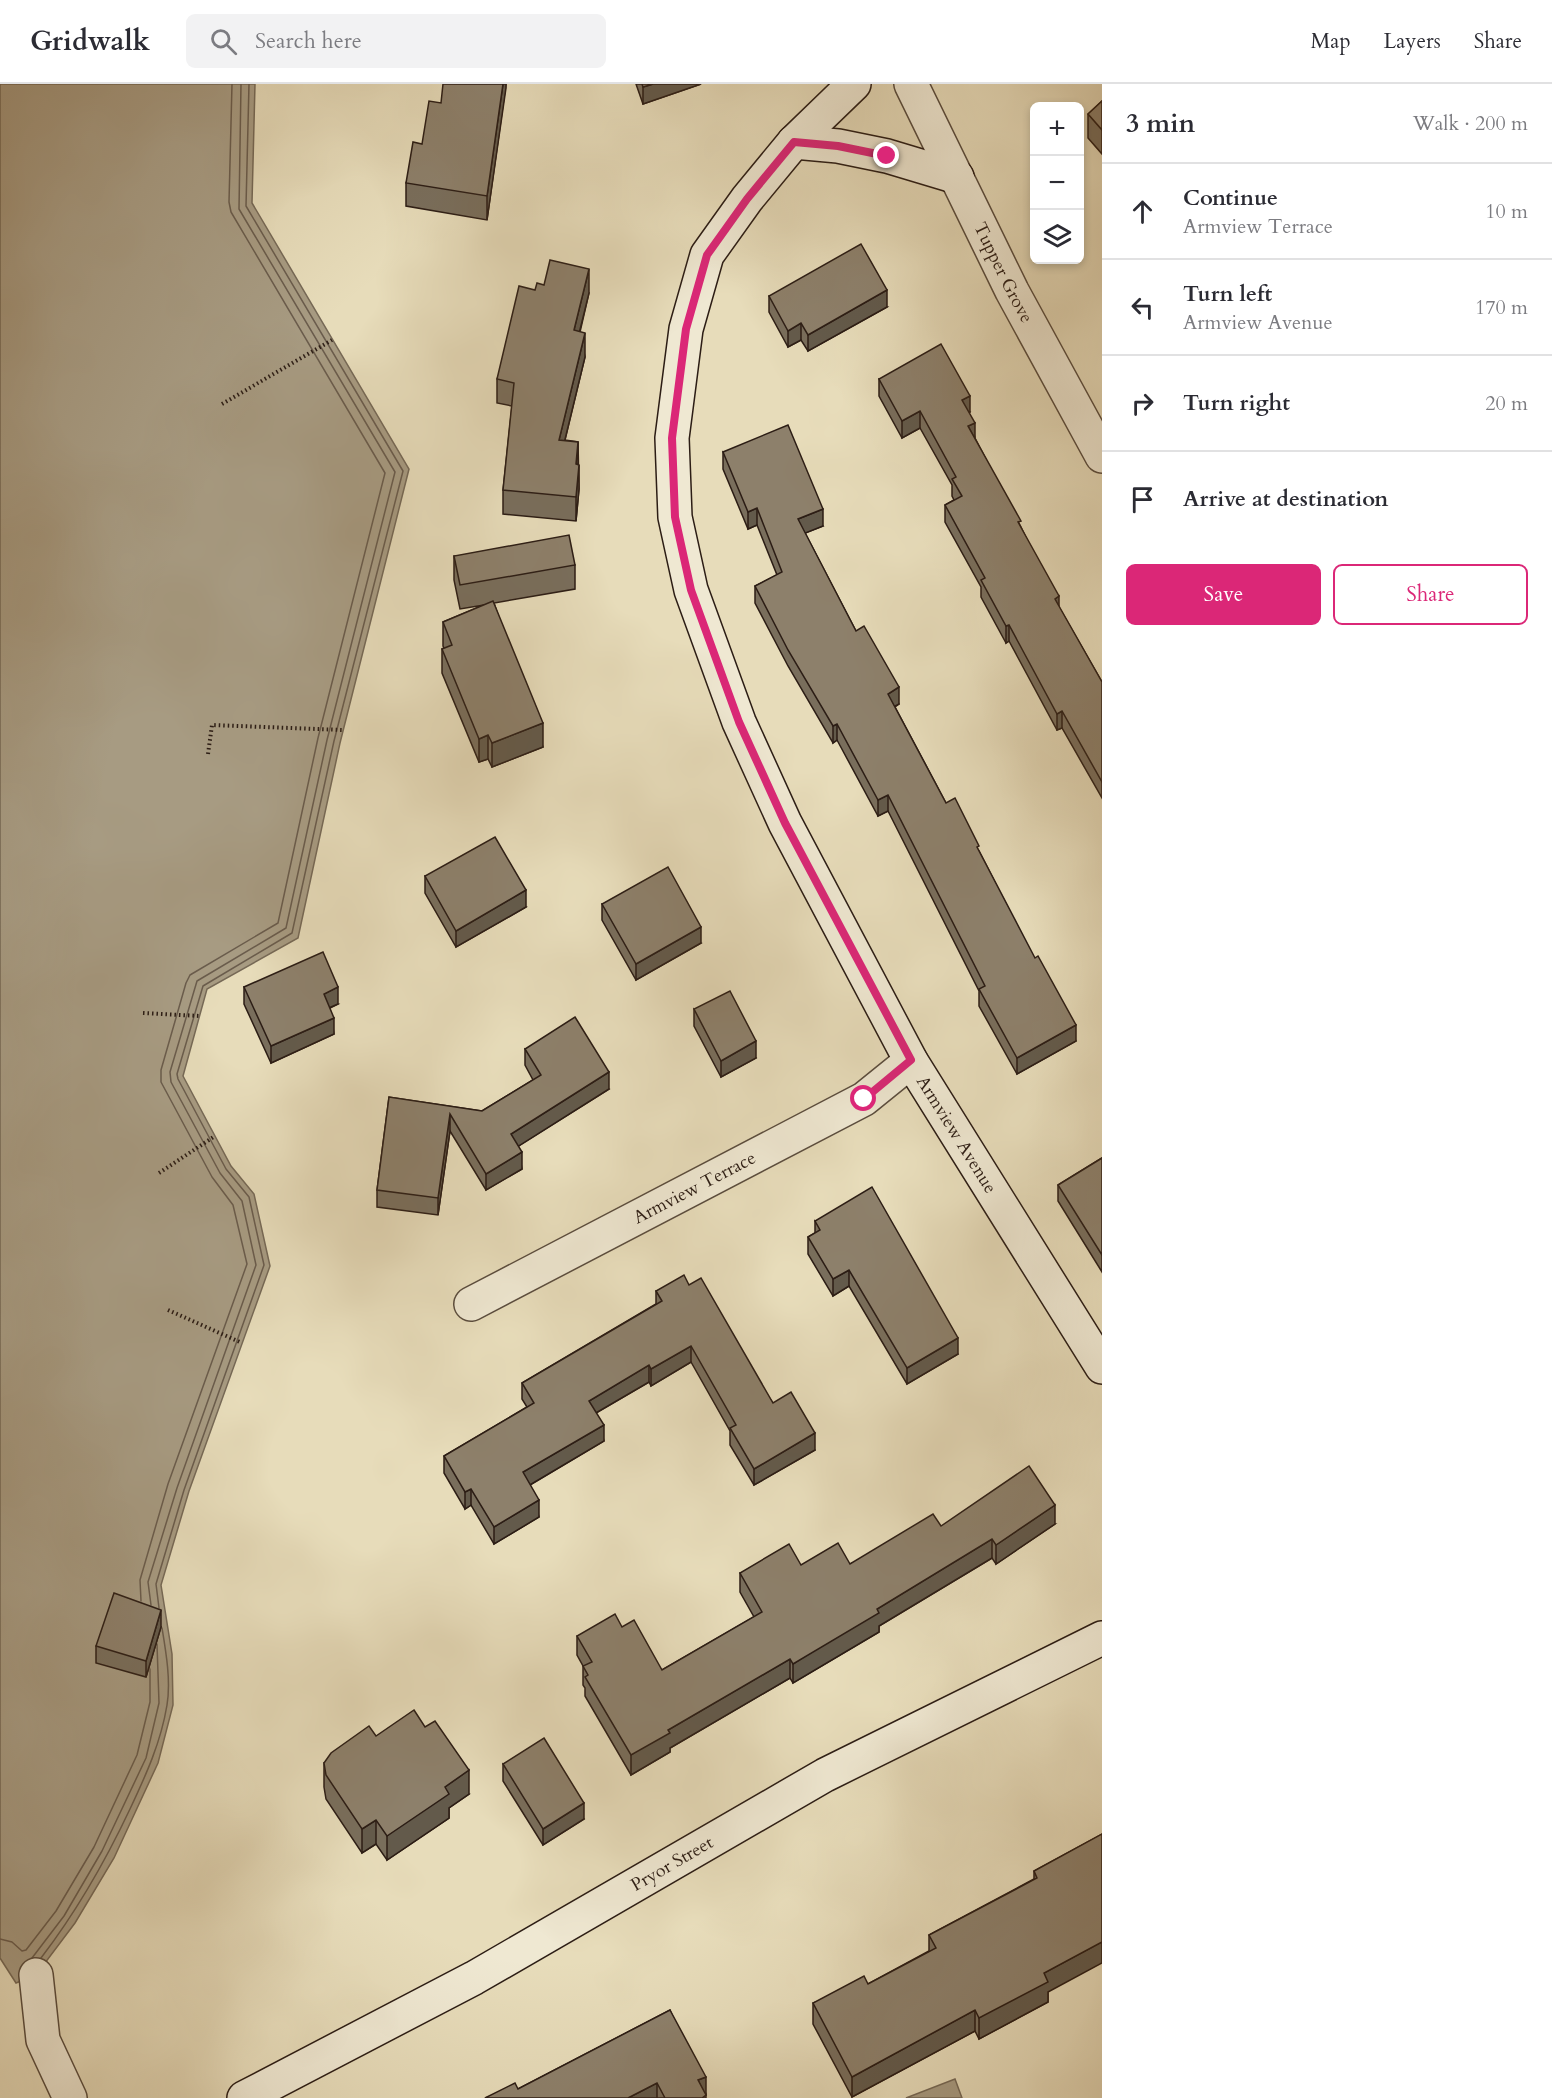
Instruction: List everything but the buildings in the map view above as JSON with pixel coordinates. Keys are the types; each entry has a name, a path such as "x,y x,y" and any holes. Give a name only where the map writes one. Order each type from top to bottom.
{"street":[{"name":"Armview Avenue","path":"854,84 794,142 747,199 707,255 686,329 672,438 675,517 691,590 739,722 785,823 911,1060 1102,1367"},
{"name":"Tupper Grove","path":"911,84 1012,291 1102,456"},
{"path":"794,142 838,146 887,156 957,177"},
{"name":"Armview Terrace","path":"471,1304 864,1099 911,1060"},
{"name":"Pryor Street","path":"244,2098 474,1978 825,1775 1102,1638"},
{"path":"36,1975 43,2040 70,2098"}],"path":[{"path":"222,404 332,340"},
{"path":"208,754 212,725 343,730"},
{"path":"143,1012 200,1016"},
{"path":"159,1173 215,1136"},
{"path":"168,1310 242,1342"}],"water":[{"path":"0,84 255,84 252,203 409,469 340,743 298,938 207,989 183,1076 231,1166 254,1194 270,1266 189,1491 161,1585 172,1654 173,1705 158,1763 114,1858 75,1923 36,1975 16,1983 0,1958"},
{"path":"955,2079 962,2098 906,2098"}],"route":[{"path":"864,1099 911,1060 785,823 739,722 691,590 675,517 672,438 686,329 707,255 747,199 794,142 838,146 887,156"}]}
